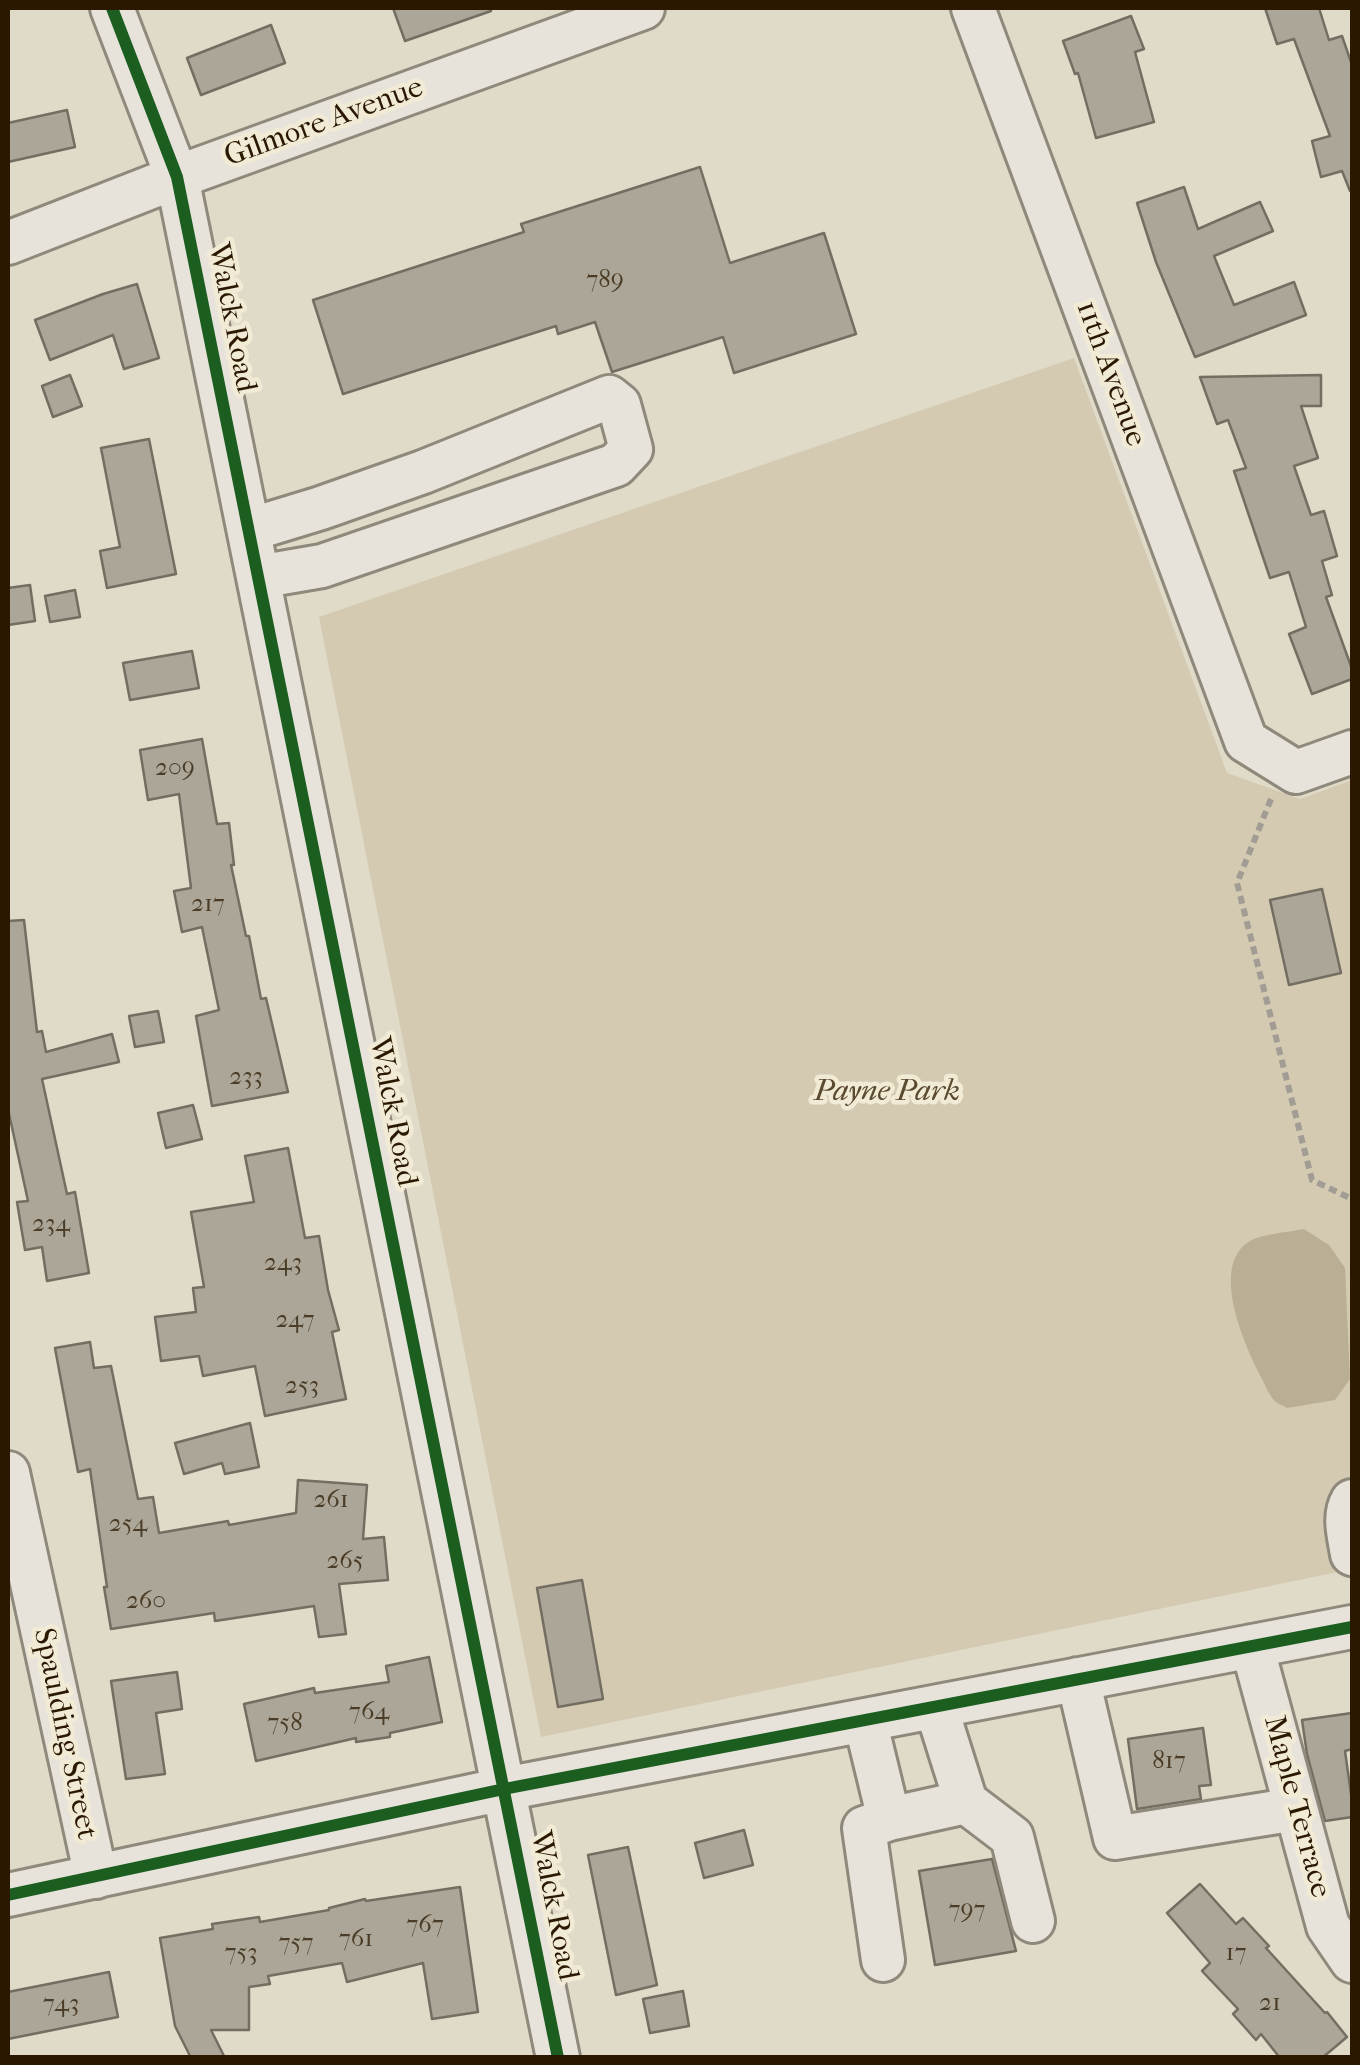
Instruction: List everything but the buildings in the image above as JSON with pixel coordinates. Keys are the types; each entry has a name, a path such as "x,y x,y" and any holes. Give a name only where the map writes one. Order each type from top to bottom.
{"street":[{"name":"Walck Road","path":"112,8 177,177 558,2058"},
{"name":"Gilmore Avenue","path":"8,243 548,24 643,8"},
{"name":"11th Avenue","path":"973,8 1246,741 1284,765"},
{"path":"248,530 424,472 609,397 619,405 631,450 616,466 322,566 258,577"},
{"path":"1284,765 1296,772 1352,752"},
{"name":"Spaulding Street","path":"8,1473 96,1878"},
{"path":"1352,1501 1348,1505 1347,1526 1352,1554"},
{"path":"8,1895 504,1789 1352,1627"},
{"name":"Maple Terrace","path":"1252,1646 1328,1926 1352,1961"},
{"path":"1078,1679 1115,1838 1296,1808"},
{"path":"936,1706 966,1802 1012,1837 1033,1921"},
{"path":"865,1720 889,1819"},
{"path":"882,1960 864,1828 966,1802"}],"path":[{"path":"1284,765 1237,883 1312,1180 1352,1199"}],"green space":[{"name":"Payne Park","path":"1074,358 1227,773 1300,799 1352,780 1352,1569 541,1737 319,617"}],"shaded area":[{"path":"1304,1229 1329,1245 1345,1268 1350,1379 1335,1400 1287,1408 1270,1395 1247,1348 1234,1308 1232,1269 1238,1253 1250,1241"}],"cycle path":[{"path":"112,8 177,177 558,2058"},
{"path":"8,1895 504,1789 1352,1627"}]}
